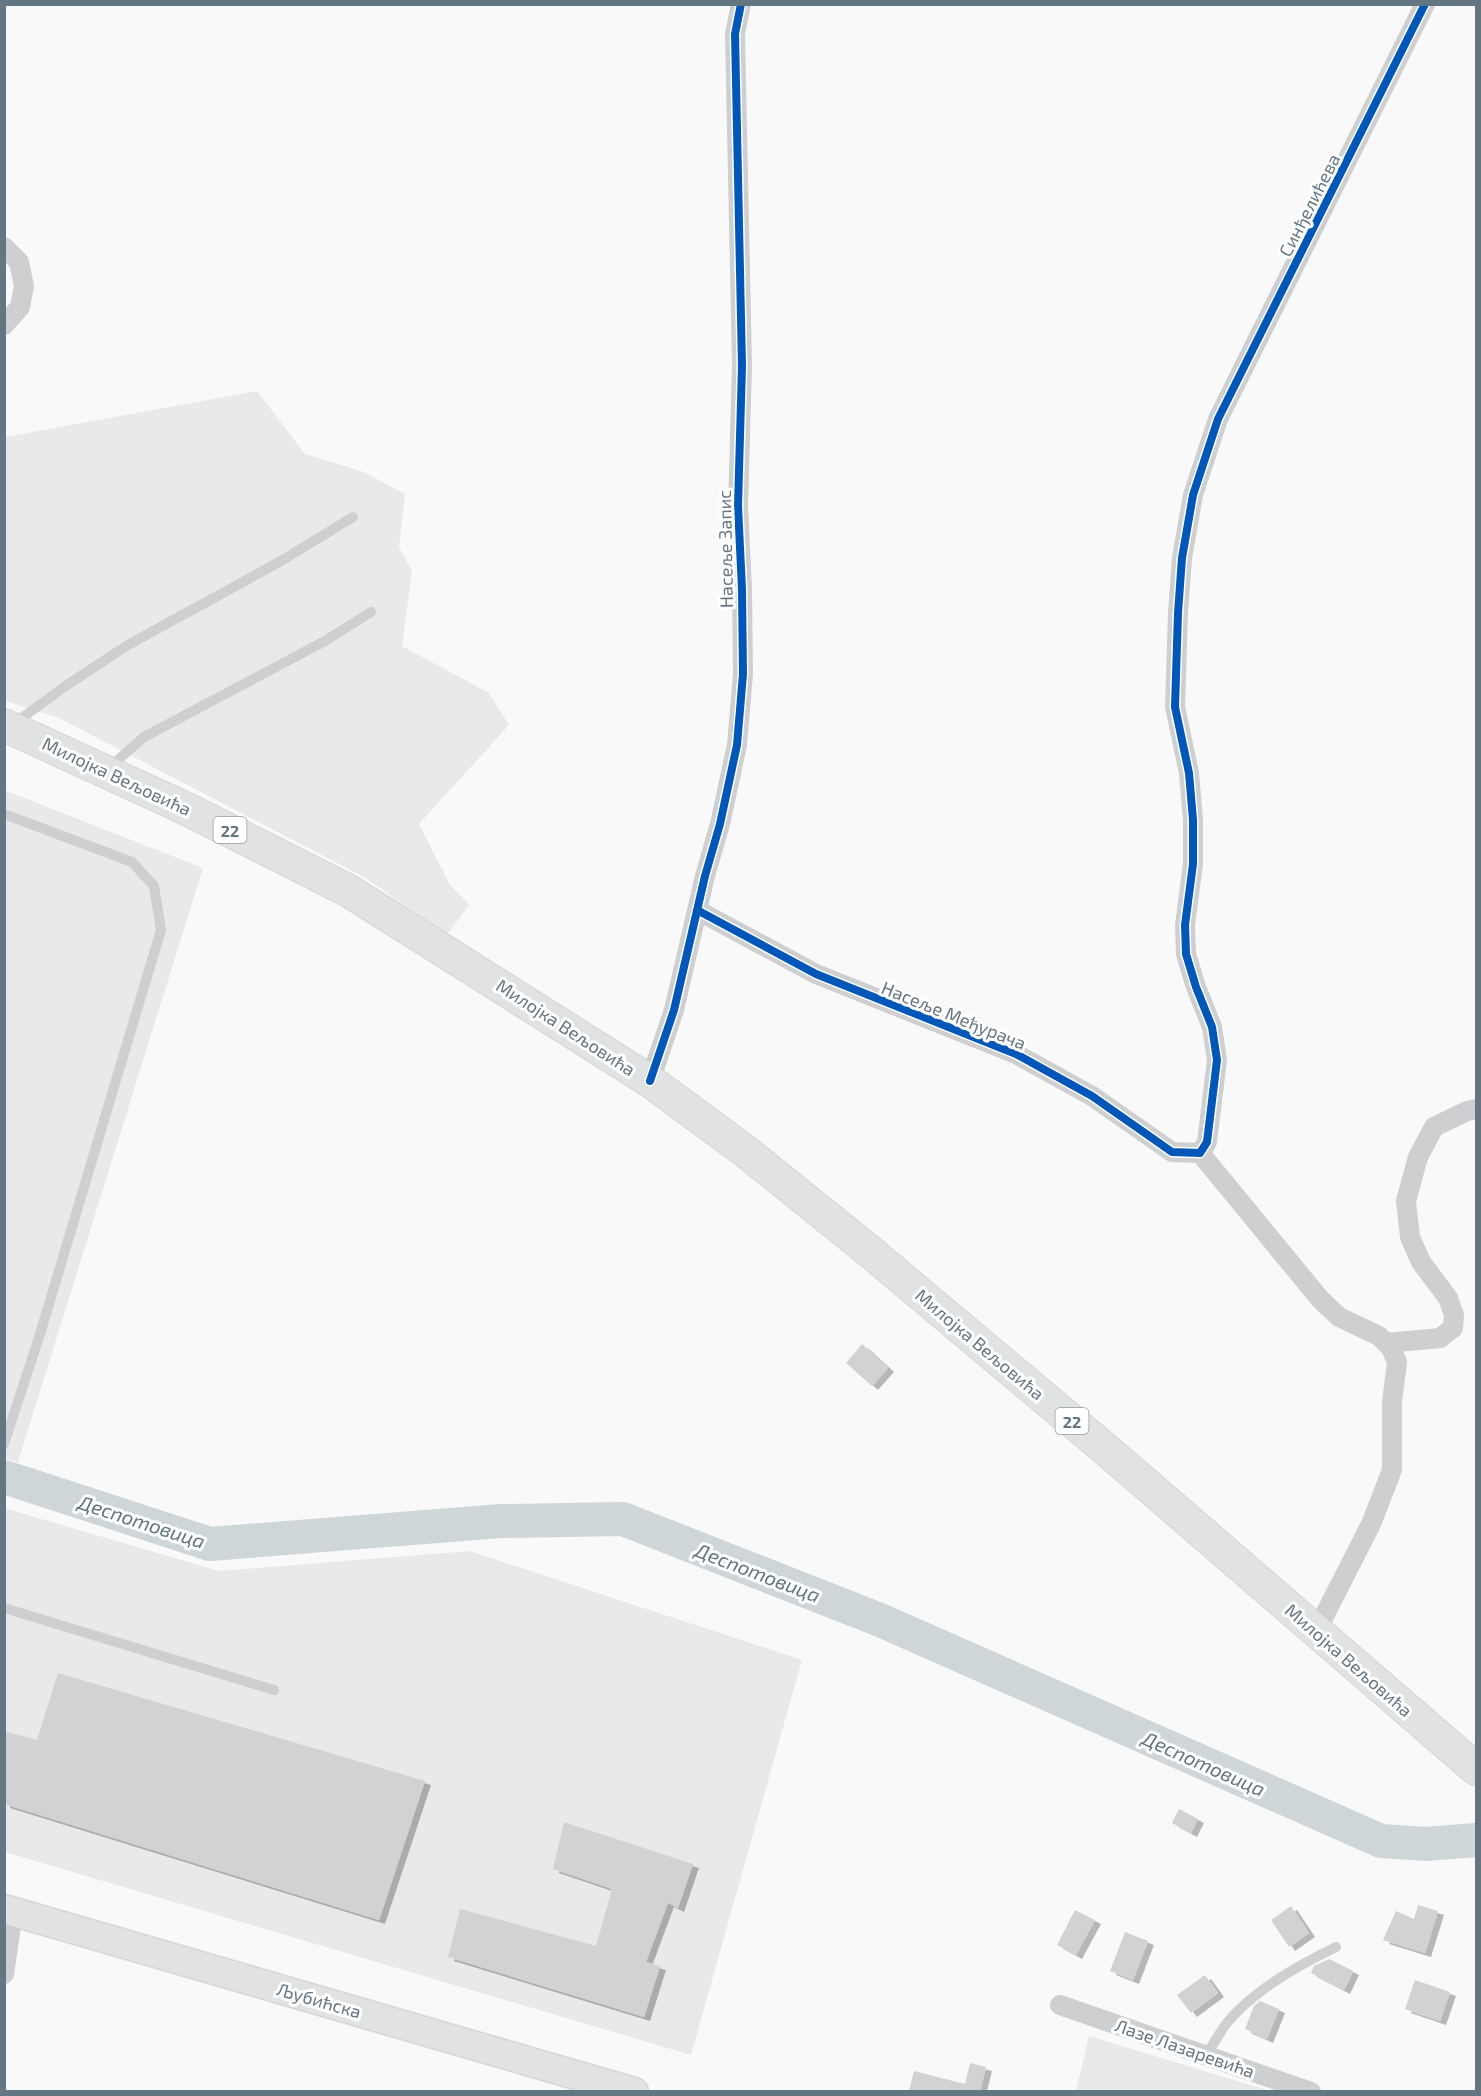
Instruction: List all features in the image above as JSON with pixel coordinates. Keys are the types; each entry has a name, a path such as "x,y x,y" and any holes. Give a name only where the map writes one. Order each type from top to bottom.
{"main road":[{"name":"Милојка Вељовића","path":"7,726 189,810 349,891 651,1081 745,1150 868,1250 1110,1453 1476,1769"}],"street":[{"name":"Насеље Запис","path":"651,1081 674,1010 720,824 737,745 743,674 738,506 742,366 735,34 741,4"},
{"name":"Синђелићева","path":"1200,1153 1207,1142 1217,1060 1212,1027 1186,954 1185,925 1193,864 1193,820 1189,773 1175,707 1182,558 1193,495 1218,419 1425,4"},
{"path":"4,247 19,262 24,286 20,307 4,325"},
{"name":"Насеље Међурача","path":"697,910 816,974 1016,1054 1092,1096 1172,1152 1200,1153"},
{"path":"1386,1343 1440,1338 1454,1328 1454,1315 1448,1298 1421,1262 1410,1237 1406,1201 1418,1157 1434,1128 1467,1111 1476,1109"},
{"path":"1200,1153 1320,1299 1339,1317 1378,1336 1392,1348 1397,1362 1392,1402 1392,1470 1371,1524 1316,1632"},
{"path":"4,1974 9,1910"},
{"name":"Љубићска","path":"9,1910 634,2091"},
{"name":"Лазе Лазаревића","path":"1060,2005 1311,2091"}],"lane":[{"path":"7,726 128,645 280,561 353,517"},
{"path":"104,772 144,737 325,641 371,612"},
{"path":"4,814 132,862 154,886 161,930 43,1323 4,1444"},
{"path":"4,1608 274,1690"},
{"path":"1206,2055 1226,2024 1245,2005 1290,1972 1335,1947"}],"shaded area":[{"path":"257,391 305,454 364,472 405,494 399,547 412,571 402,646 489,693 509,725 419,824 450,885 469,905 447,935 364,877 59,718 5,701 5,437"},
{"path":"4,790 203,868 18,1462 4,1458"},
{"path":"4,1508 219,1571 470,1551 802,1660 691,2055 5,1852"},
{"path":"1089,2036 1270,2091 1076,2091"}],"building":[{"path":"862,1344 888,1368 872,1386 846,1363"},
{"path":"58,1673 425,1781 379,1920 4,1804 4,1731 37,1740"},
{"path":"1179,1809 1198,1819 1191,1833 1172,1823"},
{"path":"564,1822 693,1864 678,1908 668,1903 646,1962 660,1966 644,2017 448,1957 460,1909 596,1946 612,1889 553,1869"},
{"path":"1418,1905 1438,1911 1425,1953 1383,1940 1396,1911 1414,1919"},
{"path":"1291,1906 1309,1933 1289,1947 1271,1920"},
{"path":"1075,1910 1095,1920 1076,1955 1057,1945"},
{"path":"1125,1932 1148,1941 1133,1980 1110,1971"},
{"path":"1329,1959 1353,1971 1344,1990 1311,1973 1314,1966"},
{"path":"1205,1975 1218,1993 1191,2013 1177,1995"},
{"path":"1415,1980 1450,1992 1440,2021 1405,2009"},
{"path":"1260,2001 1279,2009 1267,2039 1245,2029 1254,2006"},
{"path":"970,2063 986,2067 980,2091 909,2091 914,2071 965,2084"}],"waterway":[{"name":"Деспотовица","path":"4,1477 210,1544 501,1521 623,1519 880,1620 1381,1841 1426,1844 1476,1840"}],"cycle path":[{"path":"650,1081 674,1010 705,876 720,824 737,745 743,674 738,506 742,366 735,34 741,4"},
{"path":"697,910 816,974 1016,1054 1092,1096 1172,1152 1200,1153 1207,1142 1217,1060 1212,1027 1186,954 1185,925 1193,864 1193,820 1189,773 1175,707 1182,558 1193,495 1218,419 1425,4"}]}
